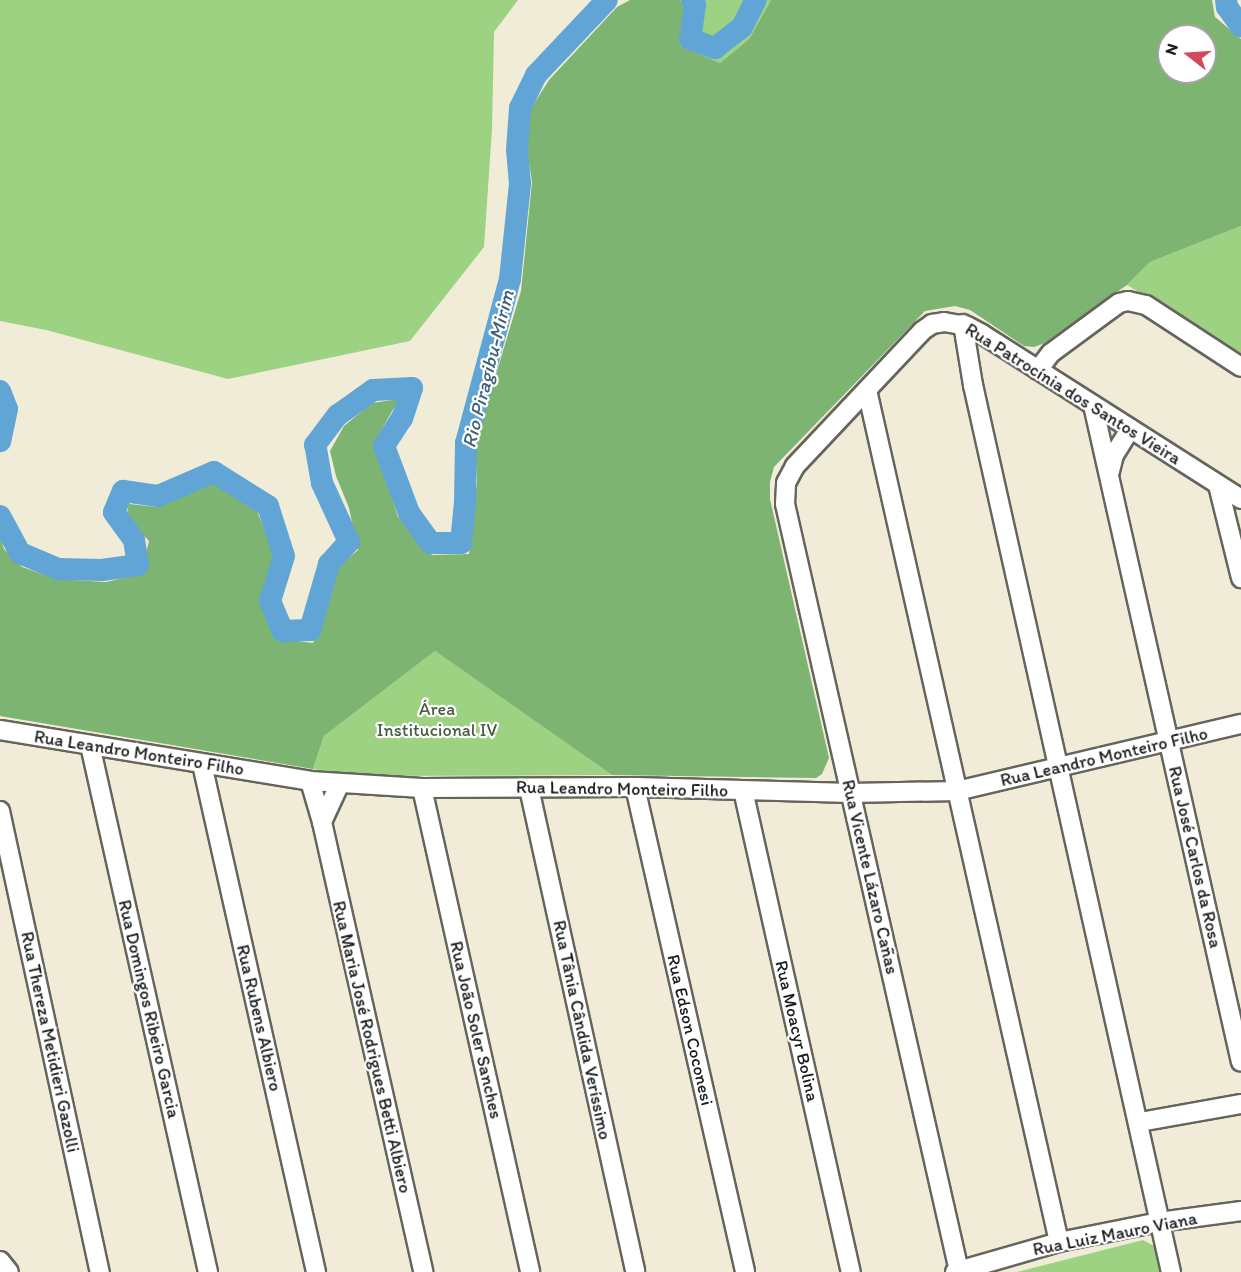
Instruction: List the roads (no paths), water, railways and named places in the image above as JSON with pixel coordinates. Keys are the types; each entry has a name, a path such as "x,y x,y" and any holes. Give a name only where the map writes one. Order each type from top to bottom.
{"street":[{"path":"1038,370 1051,353 1119,303 1128,301 1146,305 1241,367"},
{"name":"Rua Patrocínia dos Santos Vieira","path":"786,483 795,466 922,330 932,324 944,322 963,324 992,340 1241,499"},
{"path":"963,324 973,385 1140,1122 1171,1272"},
{"path":"973,385 975,373 992,340"},
{"path":"867,390 1059,1242"},
{"name":"Rua José Carlos da Rosa","path":"1093,405 1241,1062"},
{"name":"Rua José Carlos da Rosa","path":"1110,476 1114,455 1130,429"},
{"name":"Rua Vicente Lázaro Cañas","path":"786,483 785,504 957,1271"},
{"path":"1218,485 1241,578"},
{"path":"1236,555 1241,536"},
{"name":"Rua Leandro Monteiro Filho","path":"0,730 310,781 422,788 635,787 851,793 957,791 1241,724"},
{"name":"Rua Domingos Ribeiro Garcia","path":"90,745 208,1272"},
{"name":"Rua Rubens Albiero","path":"202,764 316,1272"},
{"name":"Rua Maria José Rodrigues Betti Albiero","path":"310,781 322,822 423,1272"},
{"path":"322,822 340,783"},
{"name":"Rua Edson Coconesi","path":"635,787 745,1272"},
{"name":"Rua João Soler Sanches","path":"422,788 530,1272"},
{"name":"Rua Tânia Cândida Veríssimo","path":"530,788 635,1272"},
{"name":"Rua Moacyr Bolina","path":"743,790 851,1272"},
{"name":"Rua Thereza Metidieri Gazolli","path":"0,811 100,1272"},
{"path":"1140,1122 1241,1104"},
{"name":"Rua Luiz Mauro Viana","path":"957,1271 1059,1242 1159,1221 1241,1211"},
{"path":"0,1261 9,1272"}],"waterway":[{"name":"Rio Piragibu-Mirim","path":"0,516 20,553 58,569 102,570 138,565 134,540 114,512 123,491 158,496 214,472 268,506 284,556 270,601 283,631 310,630 329,564 349,542 322,483 315,445 338,415 373,390 412,388 402,418 384,446 409,513 431,543 461,543 465,502 466,443 510,279 520,184 517,150 520,108 536,75 607,0"},
{"name":"Rio Piragibu-Mirim","path":"692,0 695,5 690,39 715,48 742,27 756,0"},
{"name":"Rio Piragibu-Mirim","path":"1226,0 1227,7 1241,26"},
{"name":"Rio Piragibu-Mirim","path":"0,391 7,409 0,441"}],"park label":[{"name":"Área Institucional IV","path":"437,720"}]}
